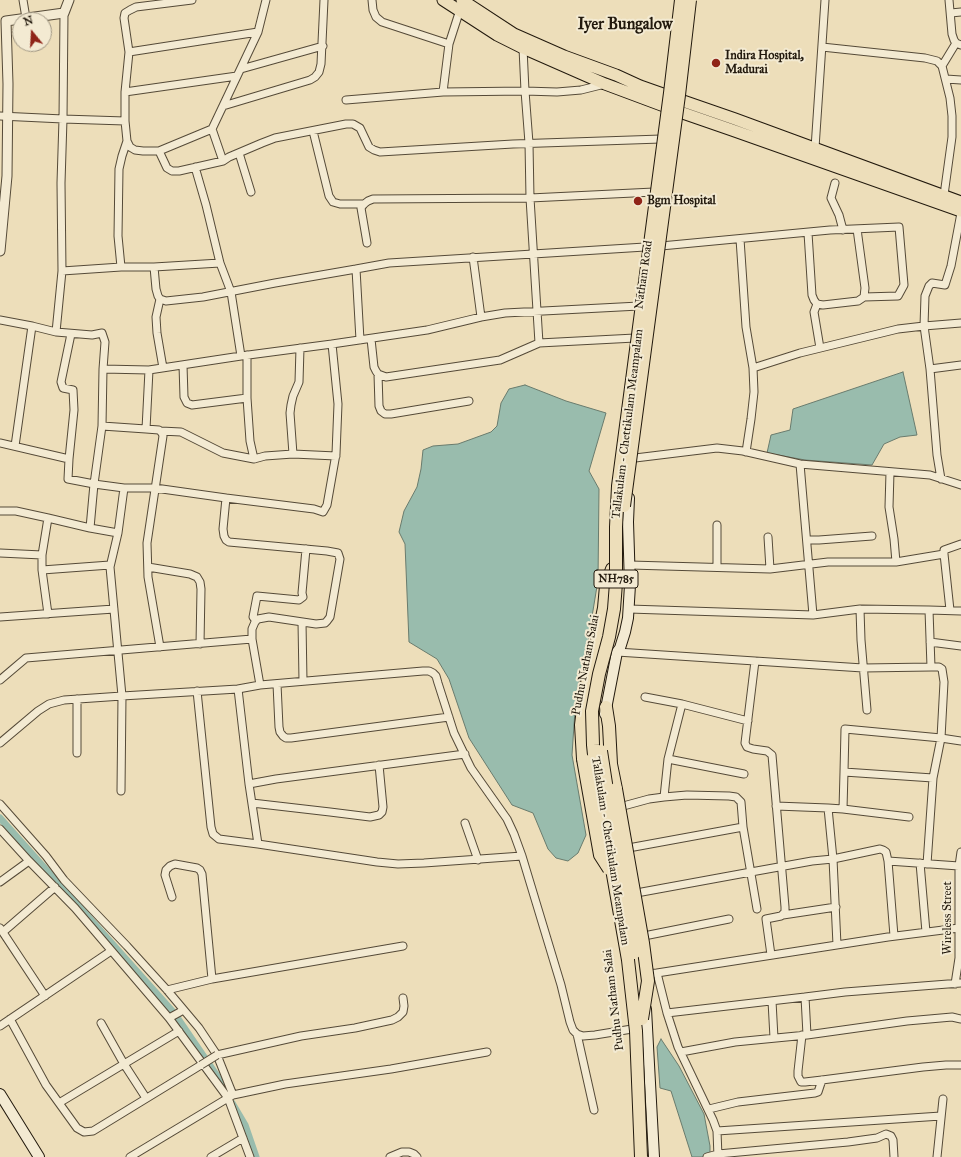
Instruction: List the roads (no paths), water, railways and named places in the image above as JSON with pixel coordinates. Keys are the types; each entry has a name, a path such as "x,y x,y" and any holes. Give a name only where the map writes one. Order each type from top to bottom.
{"highway":[{"name":"Tallakulam - Chettikulam Meampalam","path":"641,1157 636,1031 628,960 597,784 593,745 592,711 599,674 610,637 614,609 618,486 669,101 680,0"},
{"name":"Tallakulam - Chettikulam Meampalam","path":"649,1157 642,1018 631,929 602,755 600,707 607,669 618,625 621,600 623,509 692,0"},
{"path":"612,570 606,586 604,608 591,661 581,725 583,759 600,855 613,876"},
{"path":"606,707 610,726 611,764 643,943 648,981 642,1018"}],"main road":[{"path":"443,0 497,35 605,84 667,101 681,100 961,202"},
{"path":"462,0 514,34 564,56 616,75 640,86 667,101 680,112 740,132 961,212"},
{"name":"Natham Road","path":"616,486 680,0"},
{"name":"Natham Road","path":"618,650 626,632 629,609 630,565 628,542 628,502 680,112 692,0"},
{"name":"Pudhu Natham Salai","path":"616,486 612,535 610,607 603,646 589,705 587,731 591,783 614,903 632,1029 638,1157"},
{"path":"618,650 605,713 608,765 639,936 647,1028 654,1157"},
{"path":"0,1095 39,1157"}],"street":[{"path":"23,0 25,12"},
{"path":"56,332 62,271 61,183 64,13 69,0"},
{"path":"192,0 136,7 126,13 124,18 129,52 125,92 125,121 127,141 130,147 135,150 159,151 212,129 258,32 266,0"},
{"path":"223,106 310,80 320,72 324,0"},
{"path":"372,0 373,10 376,17 382,22 449,44"},
{"path":"815,148 825,0"},
{"path":"942,66 959,44 954,40 952,34 949,0"},
{"path":"444,92 449,44 458,16 462,11"},
{"path":"951,13 961,12"},
{"path":"52,15 64,13"},
{"path":"0,245 7,176 4,116 3,22"},
{"path":"129,52 258,32"},
{"path":"240,69 322,46"},
{"path":"822,47 925,58 937,61 942,66 950,98 952,116 952,137 944,195"},
{"path":"523,48 539,343"},
{"path":"125,92 237,76"},
{"path":"946,79 961,80"},
{"path":"346,100 444,92 525,90 557,92 582,90 605,84"},
{"path":"4,116 125,121"},
{"path":"159,151 167,168 172,171 179,171 223,161 262,142 275,138 346,124 353,124 360,128 369,147 380,152 529,143 661,139"},
{"path":"212,129 223,161"},
{"path":"313,131 329,196 333,202 340,204 364,204 373,199 530,198 654,192"},
{"path":"121,267 118,236 119,169 127,141"},
{"path":"240,153 251,192"},
{"path":"195,167 220,263 231,292 244,355 250,441 254,459"},
{"path":"835,183 832,198 844,230"},
{"path":"364,204 362,214 368,243"},
{"path":"941,479 937,455 930,369 924,326 926,296 929,286 932,283 945,285 951,266 961,212"},
{"path":"160,299 173,301 203,297 389,263 661,246 808,233 844,230 899,227 904,285 898,296 864,297 858,300 823,305 817,304 812,295 808,233"},
{"path":"857,229 865,288 864,297"},
{"path":"740,239 746,327 753,368 753,399 746,452"},
{"path":"473,257 481,317"},
{"path":"62,271 220,263"},
{"path":"154,267 156,289 160,299 156,317 163,368"},
{"path":"356,269 360,340"},
{"path":"817,304 814,312 820,348"},
{"path":"103,369 149,370 244,355 371,339 428,330 481,317 505,313 639,306"},
{"path":"0,320 56,332 71,334 102,334 105,342 102,426 90,528"},
{"path":"753,368 782,358 898,329 961,323"},
{"path":"15,446 32,326"},
{"path":"71,334 61,382 63,388 73,390 74,410 68,479 124,488 155,488 314,509 323,512 327,505 336,456 338,404 332,344"},
{"path":"378,374 386,377 500,360 539,343 635,338"},
{"path":"371,339 374,367 378,374 379,406 381,411 385,414 469,401"},
{"path":"293,454 290,413 299,382 300,348"},
{"path":"183,365 184,397 187,403 192,404 247,398"},
{"path":"930,369 961,366"},
{"path":"146,429 149,370"},
{"path":"102,426 181,432 223,453 254,459 265,456 293,454 336,456"},
{"path":"160,647 148,577 147,543 163,436 161,431"},
{"path":"0,443 69,459"},
{"path":"619,460 717,448 746,452 800,464 930,475 961,485"},
{"path":"800,464 813,614"},
{"path":"890,472 889,507 896,562"},
{"path":"121,791 122,696 110,565 118,533 124,488"},
{"path":"226,498 224,536 229,542 327,551 338,553 340,559 330,617 327,621 316,624 269,617 264,617 256,621 252,629 252,639 260,685"},
{"path":"0,511 16,511 118,533"},
{"path":"48,518 42,555 42,570 48,614"},
{"path":"717,525 717,567"},
{"path":"807,540 872,536"},
{"path":"768,537 770,569"},
{"path":"950,610 944,550 961,544"},
{"path":"256,621 253,617 257,596 299,600 303,597 302,593 306,550"},
{"path":"0,553 42,555"},
{"path":"630,565 770,569 828,562 896,562 944,554"},
{"path":"42,570 110,565"},
{"path":"148,567 190,574 197,577 201,588 200,644"},
{"path":"0,617 114,609"},
{"path":"629,609 813,614 860,609 961,611"},
{"path":"860,609 867,710"},
{"path":"929,610 931,667"},
{"path":"302,622 303,681"},
{"path":"0,680 26,658 252,639"},
{"path":"930,642 961,646"},
{"path":"618,650 863,668 939,667 942,669 944,682 941,738 934,778 927,864"},
{"path":"755,661 745,743 747,747 767,751 772,754 780,867 785,907 783,915"},
{"path":"0,743 38,711 49,704 64,700 238,689 260,685 429,671 436,676 454,733 471,768 507,819 514,834 561,985 573,1030 577,1034 583,1036 632,1029"},
{"path":"277,684 278,727 280,732 286,738 449,717"},
{"path":"238,689 249,784 258,844"},
{"path":"197,691 211,827 213,834 219,839 398,864 424,864 522,856"},
{"path":"646,697 682,704 748,721"},
{"path":"77,699 78,753"},
{"path":"664,797 668,759 682,704"},
{"path":"842,809 845,729 961,741"},
{"path":"249,784 276,779 464,754"},
{"path":"668,759 744,774"},
{"path":"252,803 364,817 375,816 382,812 383,807 379,765"},
{"path":"844,772 934,778"},
{"path":"616,808 649,799 687,795 729,796 736,798 741,802 743,827 757,909"},
{"path":"0,804 46,856 64,880 167,990 199,1028 217,1055 250,1157"},
{"path":"776,806 842,809 909,817"},
{"path":"828,808 833,859 837,945"},
{"path":"465,823 478,860"},
{"path":"623,849 743,827"},
{"path":"1,833 75,908 111,951 171,1017 179,1031 217,1083 230,1096"},
{"path":"631,894 812,861 833,859 880,849 886,852 888,861 894,936"},
{"name":"Wireless Street","path":"958,984 959,866 961,852"},
{"path":"0,882 28,861"},
{"path":"888,861 959,866"},
{"path":"172,897 166,875 166,870 170,866 174,864 197,868 200,870 202,874 212,979"},
{"path":"920,864 926,932"},
{"path":"45,996 1,930 55,887"},
{"path":"772,955 766,919 836,907"},
{"path":"639,936 730,919"},
{"path":"643,974 894,936 959,928"},
{"path":"167,990 212,979 403,946"},
{"path":"0,1026 111,951"},
{"path":"657,973 673,1036 709,1109 717,1131 718,1156"},
{"path":"667,1013 845,992 958,984"},
{"path":"805,997 804,1035 798,1076 801,1082 923,1066 961,1065"},
{"path":"10,1019 46,1085 77,1128 84,1132 93,1131 217,1055 301,1036 355,1028 392,1020 403,1012 403,998"},
{"path":"772,1001 774,1038"},
{"path":"171,1017 180,1012"},
{"path":"681,1052 735,1042 804,1035 907,1021 952,1017 961,1019"},
{"path":"101,1023 124,1064 146,1098"},
{"path":"59,1103 179,1031"},
{"path":"577,1034 594,1110"},
{"path":"130,1157 230,1096 285,1084 391,1069 487,1052"},
{"path":"709,1109 738,1102 815,1093 818,1092 822,1080"},
{"path":"937,1157 943,1099"},
{"path":"717,1131 941,1116"},
{"path":"708,1157 848,1142 877,1138 886,1134 891,1136 893,1140 894,1157"},
{"path":"211,1157 243,1138"},
{"path":"390,1157 402,1152 409,1152 417,1157"}],"waterway":[{"path":"592,73 638,90"},
{"path":"717,119 755,132"},
{"path":"0,818 174,1013 225,1090"},
{"path":"232,1103 245,1125 256,1157"}],"place":[{"name":"Indira Hospital, Madurai","path":"716,63"},
{"name":"Bgm Hospital","path":"638,201"}],"district":[{"name":"Iyer Bungalow","path":"625,25"}]}
